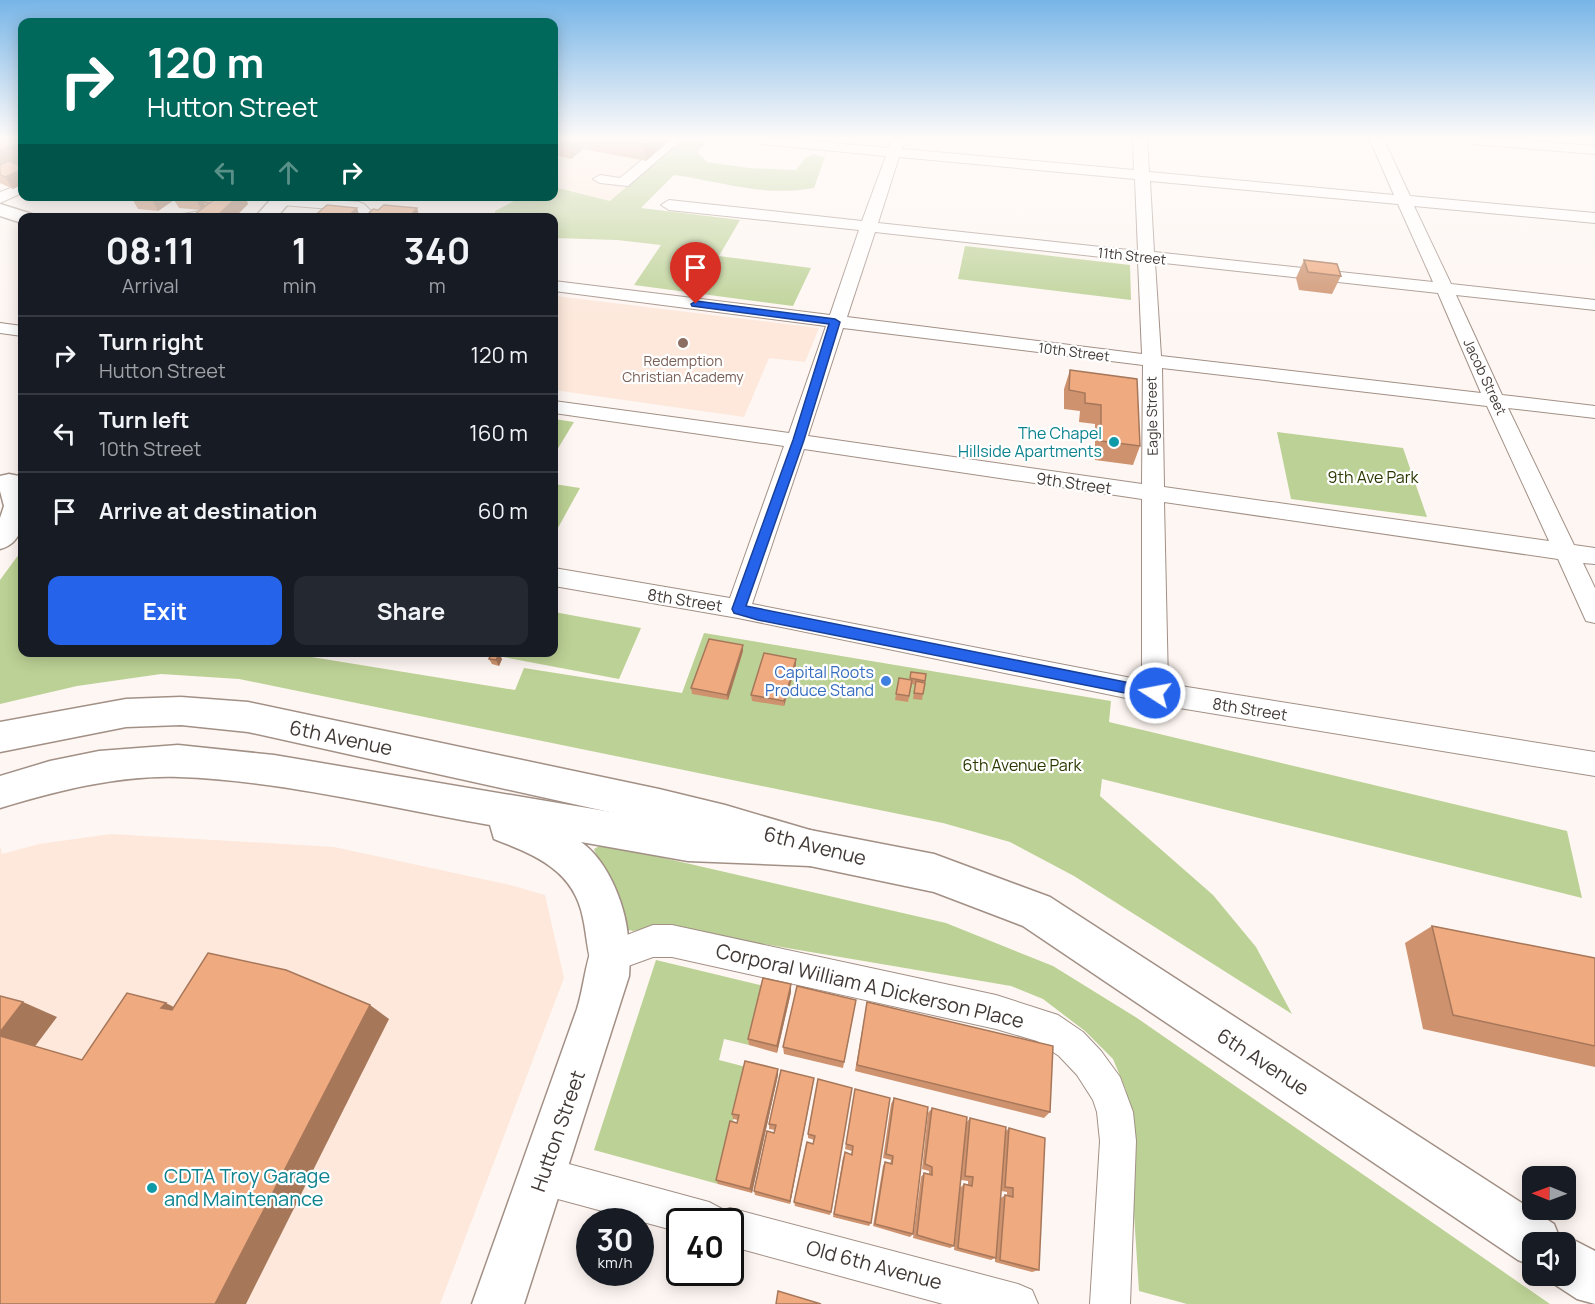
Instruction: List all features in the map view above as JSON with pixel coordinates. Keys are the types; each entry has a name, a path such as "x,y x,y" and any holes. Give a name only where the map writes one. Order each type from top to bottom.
{"main road":[{"path":"269,213 281,201"},
{"path":"9,483 18,496"},
{"path":"0,539 18,514"},
{"name":"6th Avenue","path":"0,737 126,713 181,711 248,717 659,806 725,822 810,848 934,873 1036,910 1522,1233"},
{"path":"0,792 50,777 99,767 178,761 274,771 688,843 810,848"},
{"name":"Hutton Street","path":"385,791 532,834 571,855 591,879 603,913 609,957 608,976 543,1176 498,1304"},
{"path":"1576,1269 1595,1281"}],"street":[{"path":"207,213 226,201"},
{"path":"304,201 359,207 363,213"},
{"path":"738,609 799,440 835,322 878,201"},
{"name":"Eagle Street","path":"1144,201 1152,361 1155,693"},
{"name":"Jacob Street","path":"1405,201 1494,399 1595,614"},
{"path":"1414,201 1595,218"},
{"path":"315,213 323,204"},
{"name":"11th Street","path":"669,205 1595,305"},
{"name":"10th Street","path":"558,287 1152,361 1595,412"},
{"path":"0,328 18,330"},
{"name":"9th Street","path":"558,408 799,440 1153,495 1595,556"},
{"name":"8th Street","path":"558,578 738,609 758,615 1155,693 1595,764"},
{"name":"Corporal William A Dickerson Place","path":"609,957 653,941 672,941 996,1012 1046,1027 1071,1044 1089,1063 1107,1090 1115,1112 1118,1141 1110,1304"},
{"path":"543,1176 666,1209"},
{"name":"Old 6th Avenue","path":"744,1231 1018,1304"}],"shaded area":[{"name":"Redemption Christian Academy","path":"558,296 819,328 805,362 769,358 744,417 558,391"},
{"name":"CDTA Troy Garage and Maintenance","path":"111,834 334,847 510,885 545,895 564,978 440,1304 0,1304 0,846 2,854 39,844"}],"green space":[{"path":"514,201 648,201 641,208 740,220 719,256 811,268 793,306 634,285 661,245 617,240 558,238 558,213 495,213"},
{"path":"965,246 1130,265 1131,300 958,279"},
{"path":"558,420 574,422 558,448"},
{"name":"9th Ave Park","path":"1277,432 1403,448 1427,517 1291,499"},
{"path":"558,485 580,488 558,528"},
{"name":"6th Avenue Park","path":"18,555 18,657 312,657 515,690 524,668 682,693 704,633 1111,701 1109,722 1567,831 1582,898 1102,779 1100,796 1213,895 1256,947 1292,1014 1074,876 1010,842 943,823 239,679 161,674 77,686 0,704 0,580"},
{"path":"558,613 641,628 619,679 503,657 558,657"},
{"path":"603,844 946,923 1053,966 1137,1018 1550,1304 1187,1304 1139,1291 1126,1090 1113,1059 1085,1031 1043,999 1011,986 657,926 633,931 623,929 594,849"},
{"path":"656,960 764,986 749,1045 724,1039 719,1060 746,1067 718,1184 594,1150"}],"building":[{"path":"212,201 233,201 220,213 196,213"},
{"path":"327,205 357,208 352,213 318,213"},
{"path":"384,205 417,208 412,213 369,213 373,209 378,210"},
{"path":"1304,260 1337,264 1341,276 1308,272"},
{"path":"1070,370 1137,379 1140,446 1101,441 1101,405 1085,403 1085,393 1069,390"},
{"path":"709,639 743,645 727,695 691,688"},
{"path":"764,653 796,659 784,701 751,695"},
{"path":"911,672 926,674 925,681 910,678"},
{"path":"899,678 912,680 909,696 896,694"},
{"path":"916,681 925,683 923,694 914,693"},
{"path":"1432,926 1595,958 1595,1046 1453,1015"},
{"name":"CDTA Troy Garage and Maintenance","path":"208,953 286,970 370,1005 215,1304 0,1304 0,1036 82,1060 127,993 166,1003 161,1008 172,1010"},
{"path":"763,978 791,984 777,1046 748,1039"},
{"path":"797,986 856,1000 844,1062 783,1047"},
{"path":"0,996 23,1002 0,1032"},
{"path":"867,1002 1053,1046 1050,1112 857,1065"},
{"path":"745,1061 778,1069 750,1189 716,1180 730,1121 737,1123 739,1115 732,1114"},
{"path":"781,1070 814,1078 790,1201 754,1191 767,1131 774,1133 776,1125 769,1124"},
{"path":"818,1079 852,1088 831,1212 794,1202 807,1142 813,1144 815,1136 808,1134"},
{"path":"855,1089 890,1098 871,1223 834,1214 845,1152 852,1155 853,1146 846,1144"},
{"path":"894,1098 928,1107 913,1234 875,1224 885,1162 892,1164 893,1156 886,1154"},
{"path":"932,1108 967,1117 954,1246 917,1235 924,1173 932,1175 932,1167 925,1164"},
{"path":"970,1118 1006,1127 996,1258 958,1248 964,1184 972,1186 973,1177 965,1176"},
{"path":"1009,1128 1045,1138 1039,1270 1000,1260 1005,1195 1013,1197 1013,1188 1005,1187"},
{"path":"778,1291 821,1304 776,1304"}],"place":[{"name":"Redemption Christian Academy","path":"683,343"},
{"name":"The Chapel Hillside Apartments","path":"1114,442"},
{"name":"Capital Roots Produce Stand","path":"886,681"},
{"name":"CDTA Troy Garage and Maintenance","path":"152,1188"}],"route":[{"path":"696,304 835,322 799,440 738,609 758,615 1155,693"}]}
